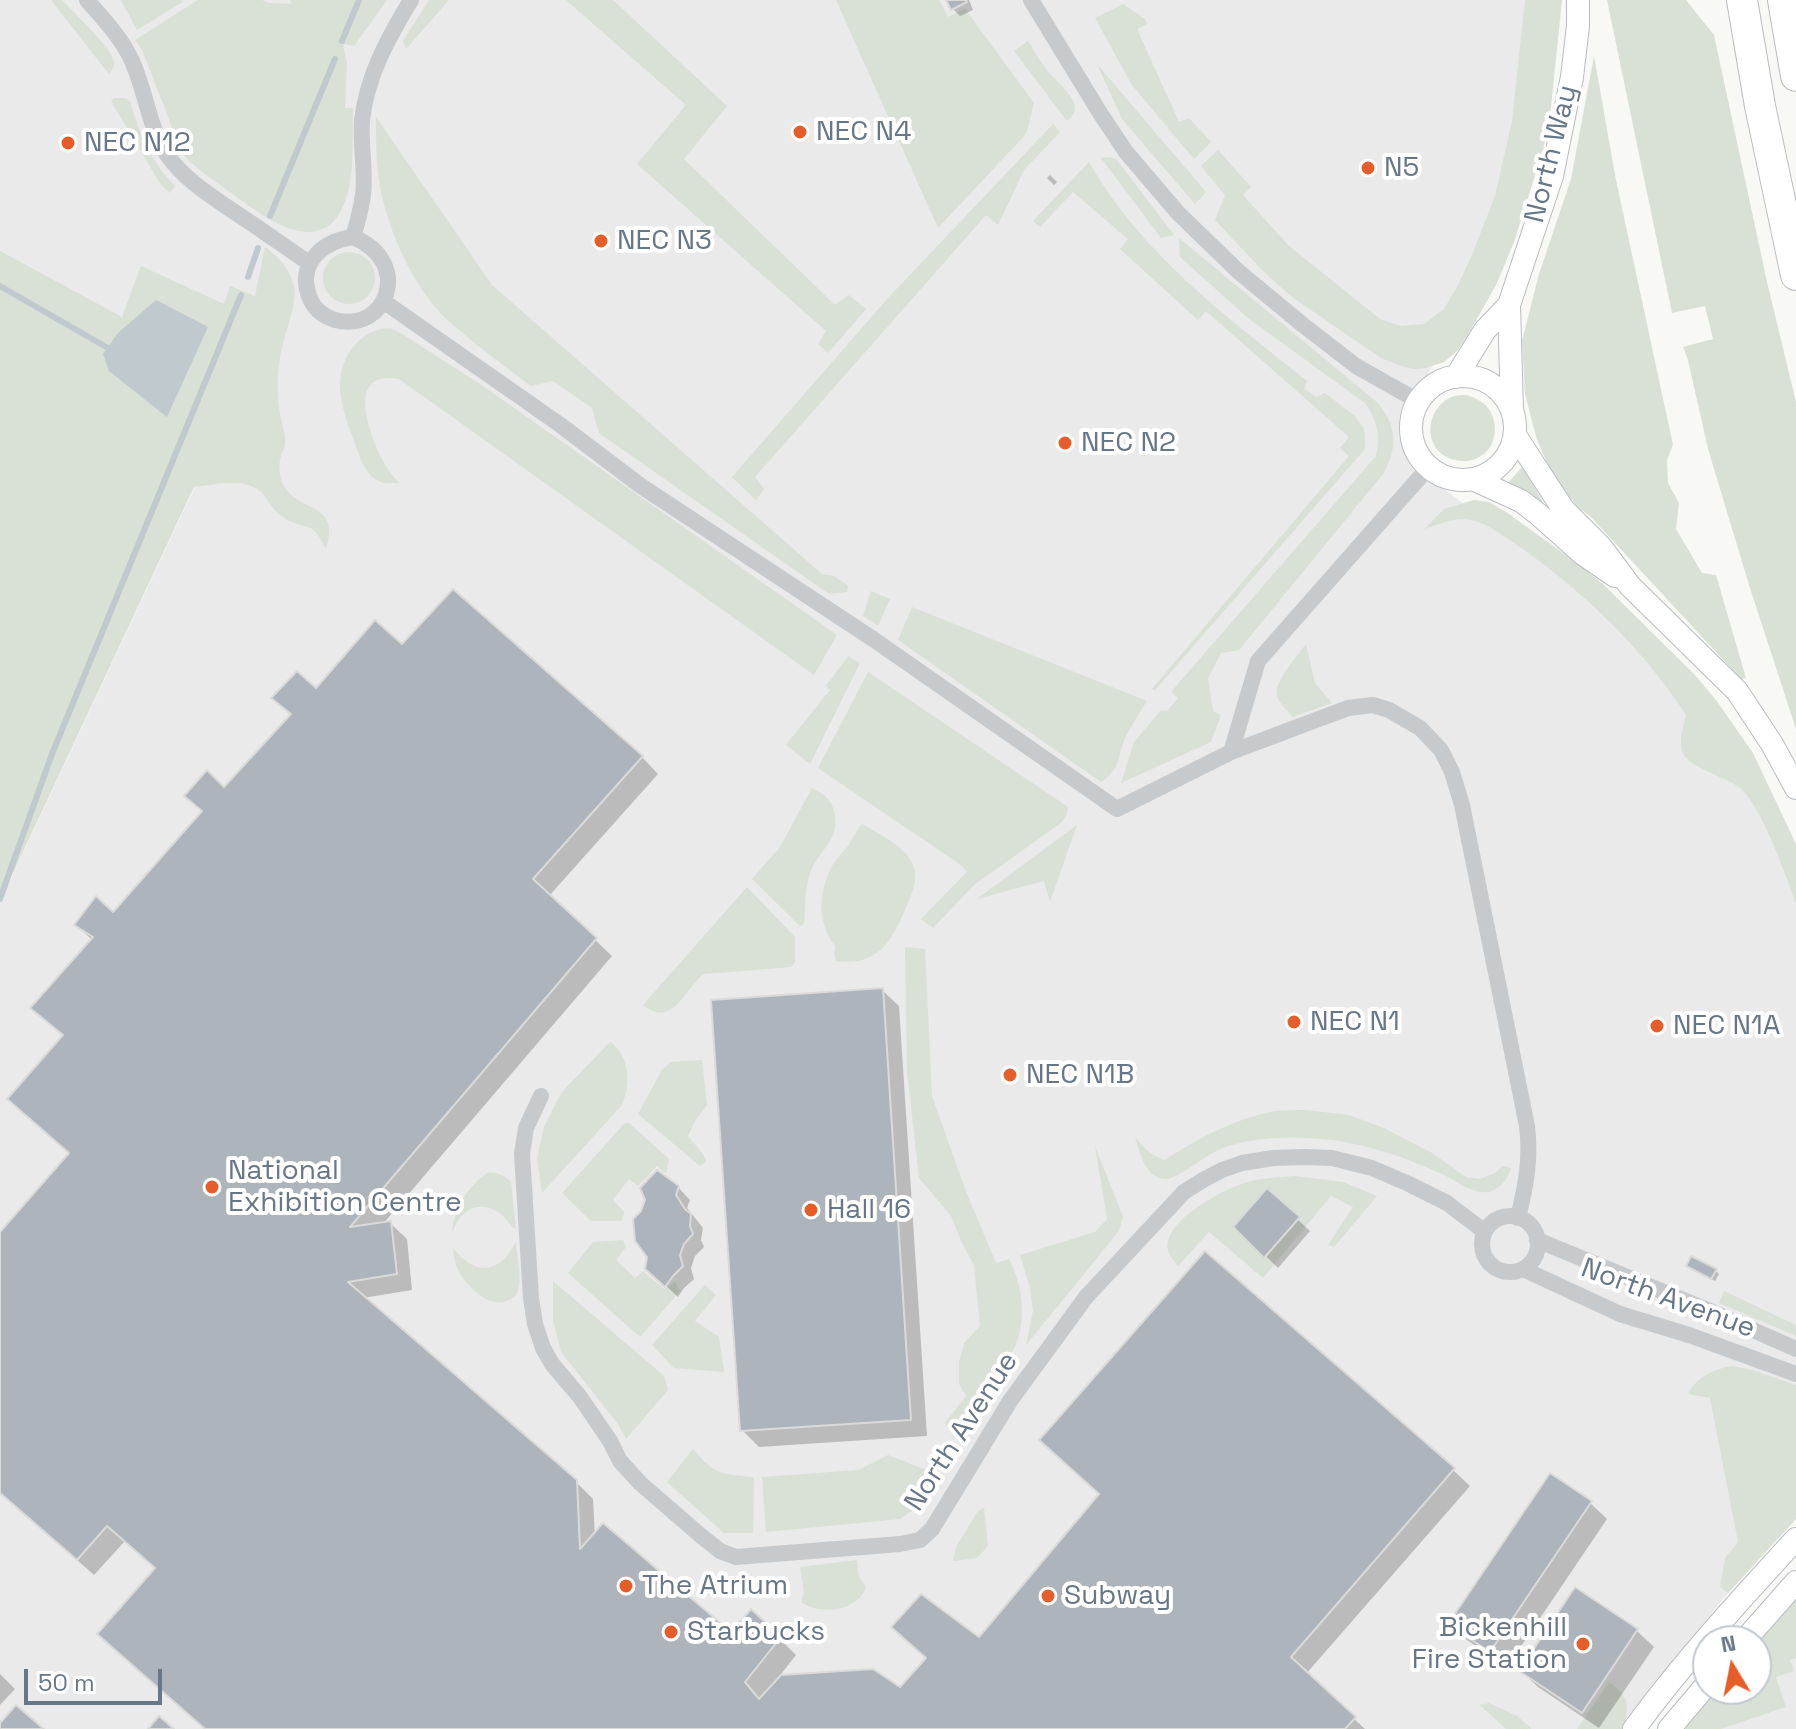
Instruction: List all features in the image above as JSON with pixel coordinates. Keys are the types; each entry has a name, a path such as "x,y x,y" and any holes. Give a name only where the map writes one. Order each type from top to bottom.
{"highway":[{"path":"1742,0 1760,106 1796,275"},
{"path":"1783,0 1796,76"}],"street":[{"path":"87,0 131,58 151,122 169,159 203,191 309,263"},
{"path":"353,237 364,193 362,119 371,77 381,50 411,0"},
{"path":"1031,0 1126,152 1178,213 1239,272 1303,325 1356,366 1418,401"},
{"name":"North Way","path":"1512,411 1509,305 1552,176 1572,77 1578,0"},
{"path":"353,237 376,251 385,264 389,278 387,292 373,313 360,320 343,322 329,318 310,300 306,285 309,263 332,242 353,237"},
{"path":"383,301 559,424 641,486 873,639 1117,809 1231,752 1348,708 1373,705 1389,710 1420,728 1441,750 1452,772 1462,805 1527,1126 1530,1151 1518,1218"},
{"name":"North Way","path":"1456,377 1485,330 1509,305"},
{"path":"1515,435 1508,455 1494,471 1475,480 1458,481 1442,477 1420,459 1410,424 1418,401 1434,384 1470,376 1496,388 1506,398 1512,411 1515,435 1563,509 1601,547 1630,586 1737,691 1796,788"},
{"path":"1231,752 1258,661 1428,468"},
{"path":"1475,480 1521,501 1583,554 1630,586"},
{"name":"North Avenue","path":"541,1096 526,1128 522,1154 531,1298 543,1348 610,1441 620,1461 640,1483 720,1551 736,1557 920,1540 932,1529 1010,1401 1086,1297 1184,1192 1222,1170 1273,1158 1332,1158 1372,1168 1409,1184 1447,1203 1485,1232"},
{"path":"1518,1218 1532,1228 1537,1240 1534,1258 1523,1269 1514,1272 1491,1265 1483,1252 1485,1232 1496,1220 1518,1218"},
{"name":"North Avenue","path":"1537,1240 1796,1349"},
{"name":"North Avenue","path":"1523,1269 1620,1314 1698,1338 1796,1374"},
{"path":"1634,1729 1661,1692 1796,1539"},
{"path":"1758,1625 1796,1582"},
{"path":"1669,1729 1692,1702"}],"shaded area":[{"path":"0,0 1552,0 1554,19 1454,332 1399,419 1399,436 1416,467 1492,526 1557,570 1685,685 1796,865 1796,1519 1702,1625 1692,1625 1692,1638 1619,1729 0,1729 0,902 206,463 123,317 0,286"},
{"path":"51,0 62,0 107,48 114,62 109,74"},
{"path":"121,0 181,0 184,1 137,30"},
{"path":"198,0 262,0 292,4 290,0 387,0 354,46 343,44 347,63 345,108 353,108 350,182 344,205 334,221 322,229 309,232 294,230 261,214 200,170 177,145 142,50 135,40"},
{"path":"429,0 449,0 406,49 403,41"},
{"path":"566,0 613,0 727,106 684,159 835,305 849,295 866,309 828,353 818,344 826,331 637,164 686,105"},
{"path":"836,0 939,0 948,17 965,9 1034,103 1026,134 938,228"},
{"path":"1525,0 1562,0 1551,107 1543,150 1514,242 1497,283 1458,350 1444,362 1425,368 1398,365 1381,358 1292,297 1264,272 1215,220 1225,195 1201,166 1218,150 1251,187 1243,195 1289,246 1380,319 1401,326 1424,324 1444,309 1457,287 1495,196 1512,121"},
{"path":"1607,0 1686,0 1714,35 1796,402 1796,729 1708,449 1683,347 1713,339 1705,306 1672,313"},
{"path":"1123,4 1145,19 1147,24 1137,29 1179,122 1189,118 1211,142 1194,159 1132,85 1095,18"},
{"path":"1028,41 1073,101 1075,108 1067,121 1014,51"},
{"path":"1594,56 1616,180 1673,445 1667,460 1668,483 1679,503 1676,529 1702,573 1716,575 1746,678 1741,679 1562,489 1537,440 1525,394 1522,341 1539,274 1571,179"},
{"path":"1097,64 1206,192 1195,204 1122,119"},
{"path":"114,98 130,101 147,147 175,186 170,193 161,185 111,101"},
{"path":"376,117 492,285 822,574 834,576 848,586 847,592 829,594 599,433 592,408 553,381 531,386 440,312 408,266 387,215 379,177"},
{"path":"1053,124 1060,132 1024,170 998,225 986,215 755,477 764,489 756,500 732,477 888,298"},
{"path":"1101,158 1117,160 1174,235 1161,238"},
{"path":"1089,162 1110,195 1159,255 1216,307 1307,381 1304,389 1316,397 1325,393 1355,416 1364,429 1365,449 1155,690 1152,689 1349,456 1340,448 1349,437 1206,311 1198,320 1120,249 1128,239 1073,192 1040,227 1033,221"},
{"path":"1179,238 1378,403 1392,429 1393,446 1383,474 1239,650 1221,653 1208,678 1213,711 1221,715 1211,742 1121,783 1134,742 1161,710 1167,711 1178,698 1171,692 1376,456 1378,441 1377,428 1365,403 1248,318 1180,257"},
{"path":"265,247 286,269 295,292 278,373 279,407 285,439 280,475 291,495 324,515 329,534 326,549 316,532 280,515 255,488 239,483 194,487 0,901 0,251 122,317 141,266 224,304 230,286 255,296"},
{"path":"349,252 368,259 375,278 368,297 349,304 330,297 323,278 330,259"},
{"path":"156,300 208,327 167,417 109,371 103,354 118,333"},
{"path":"390,328 480,384 837,635 814,675 399,379 382,378 372,383 367,392 365,404 371,432 383,460 399,483 375,479 362,462 347,422 340,388 341,377 347,356 360,340"},
{"path":"1467,395 1488,408 1495,431 1485,453 1462,461 1440,452 1433,443 1431,422 1443,402 1454,396"},
{"path":"1523,466 1546,508 1508,483"},
{"path":"1474,500 1489,502 1506,512 1604,585 1716,700 1753,753 1796,844 1796,903 1756,808 1739,787 1685,757 1681,742 1686,715 1650,666 1608,620 1563,579 1488,526 1459,519 1424,529 1444,509"},
{"path":"871,591 890,599 878,626 863,616"},
{"path":"912,607 1147,701 1126,736 1118,761 1108,777 1101,782 898,640"},
{"path":"1306,644 1315,683 1332,703 1293,717 1280,702 1277,690 1287,669"},
{"path":"848,656 860,663 810,764 786,745 830,690 826,686"},
{"path":"868,672 1068,807 1062,822 974,885 933,928 921,919 967,872 818,768"},
{"path":"812,788 831,803 835,825 833,836 810,873 804,924 800,926 752,879 780,847"},
{"path":"862,824 906,854 914,868 915,882 896,929 882,948 863,960 836,961 835,946 822,917 822,897 832,866"},
{"path":"1077,825 1050,902 1044,881 977,899"},
{"path":"747,887 795,937 795,962 791,967 704,974 670,1010 653,1011 643,1005"},
{"path":"905,947 925,949 932,1096 965,1189 996,1263 1009,1259 1022,1301 1021,1323 1014,1348 983,1405 959,1433 949,1430 945,1423 966,1396 959,1384 959,1362 964,1343 980,1326 974,1265 951,1216 919,1178 907,1071"},
{"path":"610,1042 622,1055 627,1070 627,1088 622,1105 542,1193 537,1159 544,1127 561,1093"},
{"path":"702,1060 707,1105 688,1136 706,1161 700,1166 638,1114 662,1070 671,1062"},
{"path":"1306,1110 1349,1115 1384,1128 1432,1153 1466,1177 1480,1179 1503,1166 1511,1168 1500,1186 1481,1192 1374,1149 1332,1140 1277,1138 1223,1148 1165,1179 1158,1178 1148,1169 1135,1137 1148,1151 1165,1160 1231,1124 1275,1111"},
{"path":"629,1123 669,1159 666,1174 657,1166 638,1186 629,1179 613,1200 624,1212 622,1221 591,1221 562,1193 624,1124"},
{"path":"1095,1146 1123,1217 1119,1231 1026,1345 1033,1311 1020,1255 1095,1232 1107,1219"},
{"path":"487,1173 500,1174 511,1182 516,1228 497,1212 480,1207 464,1214 452,1233 463,1199"},
{"path":"1295,1176 1343,1182 1377,1196 1334,1247 1328,1245 1353,1207 1331,1196 1263,1278 1209,1232 1178,1266 1168,1250 1169,1239 1175,1227 1198,1206 1251,1181"},
{"path":"623,1240 626,1247 616,1260 635,1278 643,1271 664,1289 675,1282 680,1291 640,1337 568,1273 593,1242"},
{"path":"516,1242 519,1286 509,1300 494,1302 487,1299 474,1290 459,1272 453,1248 470,1264 486,1268 502,1261"},
{"path":"553,1281 664,1376 668,1390 626,1439 618,1424 561,1352 553,1320"},
{"path":"705,1285 716,1295 695,1321 719,1337 724,1372 674,1368 652,1345"},
{"path":"1724,1291 1796,1325 1796,1336 1719,1303"},
{"path":"1733,1366 1796,1385 1796,1519 1728,1593 1720,1587 1725,1558 1738,1542 1710,1398 1688,1394 1706,1375"},
{"path":"693,1449 719,1472 754,1477 753,1533 724,1533 667,1482"},
{"path":"888,1455 939,1475 913,1510 900,1519 766,1532 762,1477 858,1470"},
{"path":"984,1508 988,1546 977,1558 953,1561 956,1547 978,1511"},
{"path":"857,1560 859,1578 866,1587 855,1601 828,1610 801,1602 804,1591 800,1567"},
{"path":"1796,1598 1796,1658 1790,1660 1794,1671 1776,1677 1786,1707 1721,1729 1684,1729 1704,1705 1772,1705 1772,1625"},
{"path":"1796,1607 1796,1729 1692,1729 1730,1705 1772,1705 1772,1656"},
{"path":"1609,1682 1626,1701 1623,1729 1577,1729"},
{"path":"1489,1703 1517,1716 1532,1729 1506,1729 1480,1705"}],"building":[{"path":"946,0 966,0 967,2 951,10"},
{"name":"National Exhibition Centre","path":"453,589 643,756 533,879 597,938 350,1227 391,1221 397,1274 348,1282 577,1480 580,1549 603,1523 731,1632 751,1609 781,1637 745,1682 759,1699 781,1675 873,1669 900,1687 926,1658 891,1627 921,1594 979,1637 1099,1494 1039,1440 1205,1251 1455,1468 1291,1657 1356,1717 1345,1729 205,1729 97,1634 155,1568 107,1526 77,1560 0,1493 0,1232 69,1153 7,1099 63,1035 30,1008 93,937 74,925 96,896 113,912 202,811 184,796 207,770 224,787 291,714 271,698 297,671 316,688 375,620 402,644"},
{"name":"Hall 16","path":"883,988 911,1420 740,1431 711,1000"},
{"path":"657,1170 679,1186 676,1195 691,1214 693,1234 680,1255 683,1266 665,1287 645,1269 647,1257 635,1241 633,1219 641,1211 645,1200 640,1188"},
{"path":"1267,1188 1300,1217 1264,1258 1233,1227"},
{"path":"1691,1256 1717,1269 1711,1279 1686,1266"},
{"path":"1550,1473 1592,1501 1490,1652 1448,1624"},
{"name":"Bickenhill Fire Station","path":"1575,1587 1638,1629 1582,1713 1519,1671"},
{"path":"16,1705 44,1729 0,1729 0,1723"},
{"path":"159,1716 174,1729 148,1729"}],"waterway":[{"path":"342,41 359,0"},
{"path":"270,216 335,59"},
{"path":"248,277 258,248"},
{"path":"0,286 108,348"},
{"path":"0,899 52,754 241,295"}],"place":[{"name":"NEC N4","path":"800,132"},
{"name":"NEC N12","path":"68,143"},
{"name":"N5","path":"1368,168"},
{"name":"NEC N3","path":"601,241"},
{"name":"NEC N2","path":"1065,443"},
{"name":"NEC N1","path":"1294,1022"},
{"name":"NEC N1A","path":"1657,1026"},
{"name":"NEC N1B","path":"1010,1075"},
{"name":"National Exhibition Centre","path":"212,1187"},
{"name":"Hall 16","path":"811,1210"},
{"name":"The Atrium","path":"626,1586"},
{"name":"Subway","path":"1048,1596"},
{"name":"Starbucks","path":"671,1632"},
{"name":"Bickenhill Fire Station","path":"1583,1644"}]}
